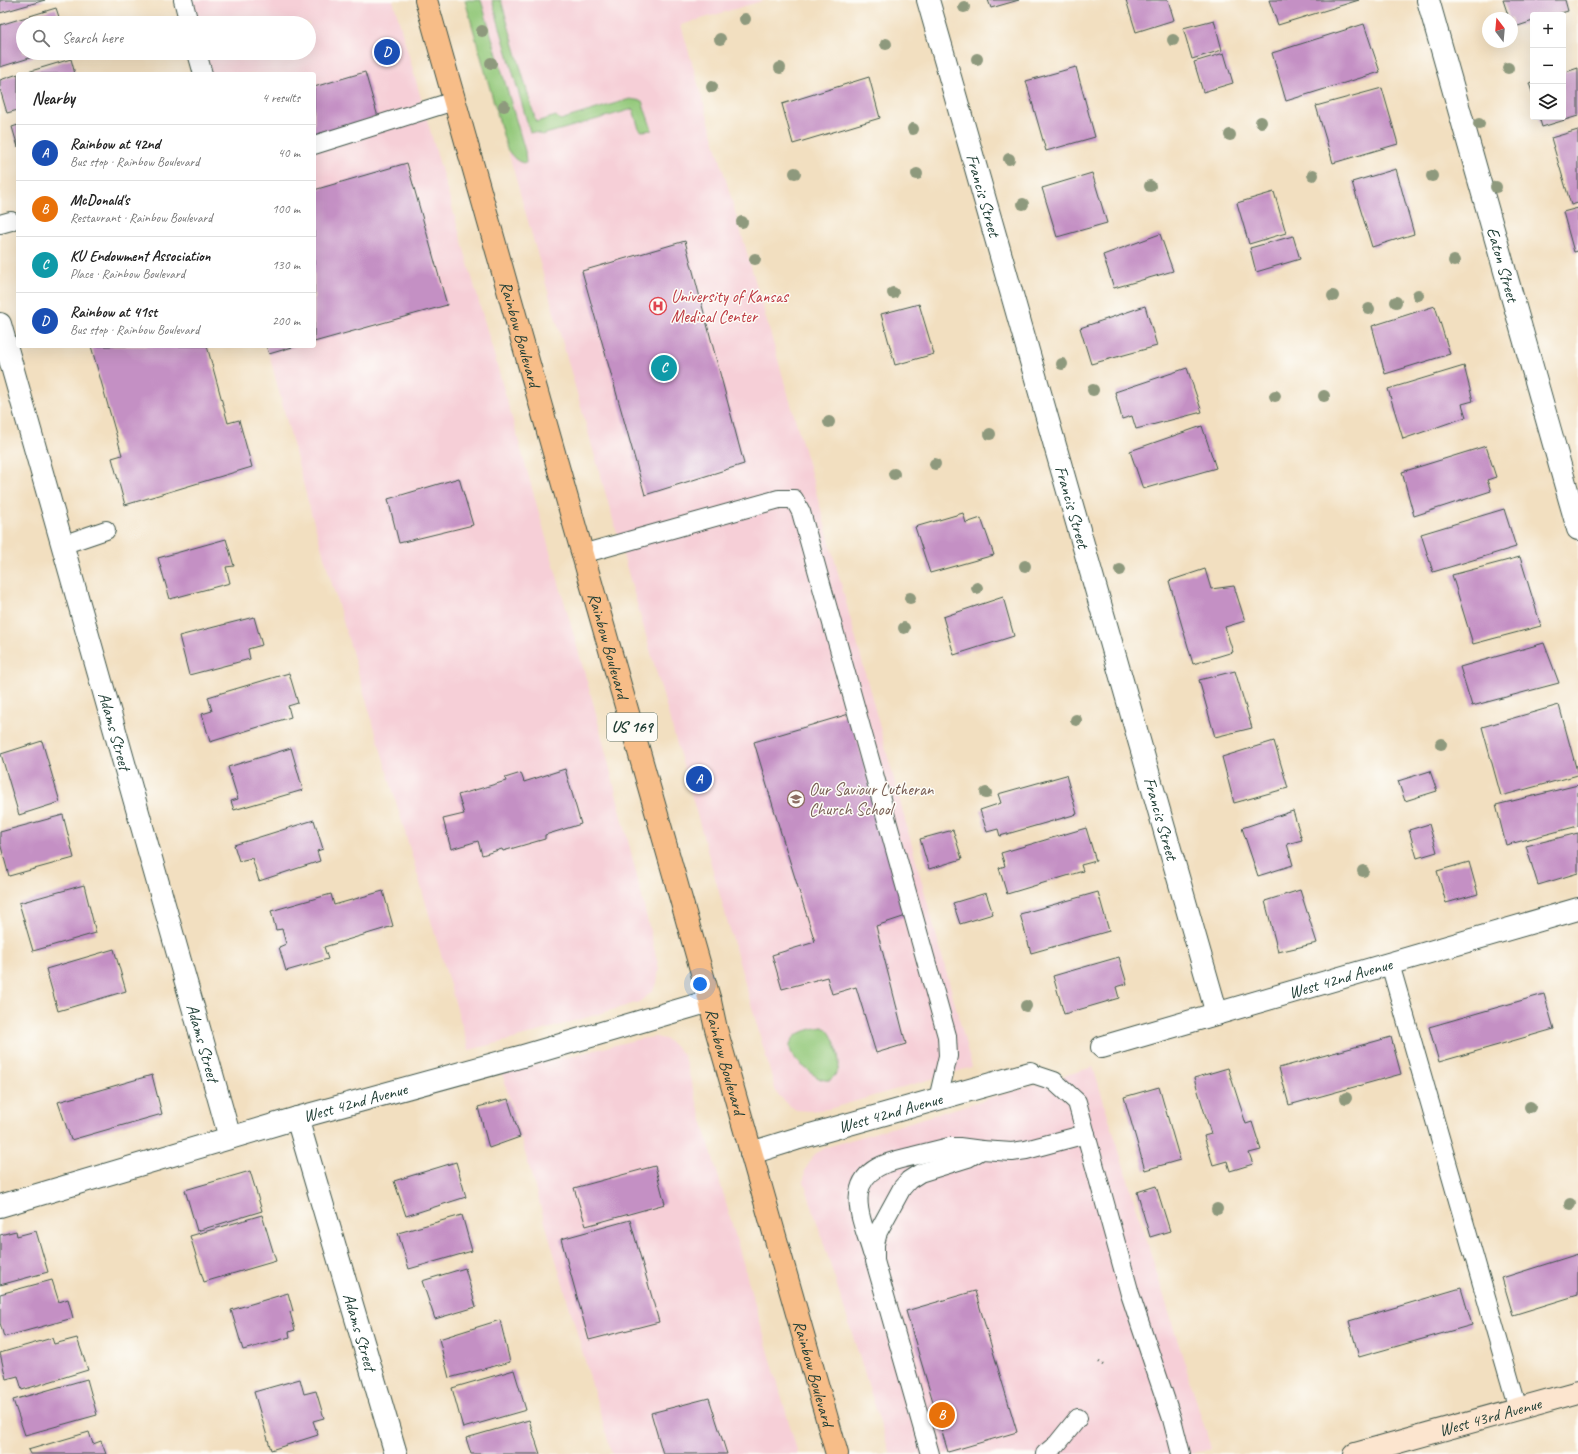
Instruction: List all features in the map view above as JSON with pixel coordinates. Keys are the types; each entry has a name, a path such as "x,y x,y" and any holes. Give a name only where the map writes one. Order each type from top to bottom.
{"main road":[{"name":"Rainbow Boulevard","path":"426,0 837,1454"}],"street":[{"name":"Francis Street","path":"928,0 1217,1014"},
{"name":"Eaton Street","path":"1428,0 1578,529"},
{"name":"Adams Street","path":"0,324 230,1138"},
{"name":"West 42nd Avenue","path":"1102,1047 1578,909"},
{"name":"West 42nd Avenue","path":"0,1206 296,1118 523,1056 710,1001"},
{"name":"West 42nd Avenue","path":"752,1153 796,1139 1030,1073"},
{"name":"Adams Street","path":"296,1118 396,1454"},
{"name":"West 43rd Avenue","path":"1356,1454 1578,1392"}],"lane":[{"path":"183,0 187,16"},
{"path":"199,60 202,72"},
{"path":"316,144 454,101"},
{"path":"582,554 779,499 794,499 801,512 947,1036 948,1056 938,1099"},
{"path":"62,545 106,530"},
{"path":"1390,964 1518,1409"},
{"path":"1030,1073 1054,1081 1077,1102 1130,1294 1172,1419 1181,1454"},
{"path":"930,1454 860,1214 859,1192 862,1184 870,1172 885,1163 949,1147 1012,1152 1026,1150 1086,1134"},
{"path":"875,1262 875,1244 878,1232 902,1188 909,1180 920,1173 968,1158 982,1150"},
{"path":"1044,1454 1057,1444 1078,1418"}],"path":[{"path":"1099,1362 1103,1365"}],"shaded area":[{"path":"175,0 393,0 594,706 634,864 659,969 657,983 653,990 639,1002 514,1039 469,1050 310,509 268,348 316,348 316,72 194,72 191,60 316,60 316,16 179,16"},
{"path":"465,0 765,0 681,25 812,477 972,1067 829,1109 810,1111 796,1110 786,1103 776,1092"},
{"path":"655,1037 665,1039 677,1047 684,1057 798,1454 612,1454 502,1073 639,1039"},
{"path":"1093,1067 1211,1448 1191,1454 890,1454 804,1181 805,1170 815,1154 827,1147"}],"green space":[{"path":"465,0 481,0 525,151 526,163 517,160 507,149"},
{"path":"492,0 501,0 536,122 556,116 560,120 630,99 642,101 652,130 642,131 639,129 633,109 542,135 530,132"},
{"path":"823,1027 827,1029 832,1037 837,1049 839,1060 839,1067 835,1075 830,1080 818,1078 798,1062 792,1054 790,1047 791,1041 795,1036 802,1032"}],"building":[{"path":"0,0 45,0 0,13"},
{"path":"988,0 1019,0 991,8"},
{"path":"1126,0 1168,0 1174,20 1136,32"},
{"path":"1269,0 1359,0 1278,25"},
{"path":"1503,0 1565,0 1568,11 1530,12 1530,22 1518,26 1518,12 1507,12"},
{"path":"56,8 59,16 30,16"},
{"path":"16,20 16,60 23,60 0,67 0,25"},
{"path":"1214,20 1222,50 1192,59 1183,28"},
{"path":"1364,24 1380,72 1286,101 1272,53"},
{"path":"1224,53 1233,83 1203,92 1194,62"},
{"path":"71,60 74,72 28,72"},
{"path":"1076,67 1095,137 1046,151 1026,81"},
{"path":"1578,68 1578,116 1566,120 1566,84 1566,72"},
{"path":"365,72 378,117 316,134 316,86"},
{"path":"16,75 16,111 7,113 0,89 0,80"},
{"path":"869,77 880,118 793,144 782,104"},
{"path":"1382,88 1398,144 1333,163 1316,106"},
{"path":"1540,120 1565,120 1542,127"},
{"path":"16,126 16,140 12,127"},
{"path":"1578,130 1578,203 1571,205 1551,138"},
{"path":"407,163 447,305 316,341 316,189"},
{"path":"1396,169 1414,234 1372,247 1352,182"},
{"path":"1092,173 1107,223 1057,237 1042,188"},
{"path":"1274,192 1286,233 1249,244 1237,203"},
{"path":"1578,208 1578,251 1574,252 1563,212"},
{"path":"1160,234 1173,271 1114,288 1103,255"},
{"path":"1293,236 1300,259 1256,272 1250,248"},
{"path":"685,241 744,464 645,495 582,271"},
{"path":"919,304 934,354 895,365 881,314"},
{"path":"1145,306 1157,346 1091,364 1080,328"},
{"path":"1435,306 1450,354 1385,374 1372,326"},
{"path":"92,348 208,348 228,423 239,420 252,467 125,505 112,458 122,455"},
{"path":"267,348 289,348 269,354"},
{"path":"1464,366 1473,401 1462,404 1466,417 1403,439 1388,389"},
{"path":"1187,368 1202,412 1136,429 1132,416 1122,419 1115,392"},
{"path":"1202,426 1216,468 1143,489 1130,451"},
{"path":"1486,446 1496,477 1487,480 1491,491 1414,516 1402,472"},
{"path":"459,478 473,525 399,543 388,499"},
{"path":"1504,509 1516,547 1433,572 1421,534"},
{"path":"963,513 966,523 981,518 994,555 930,573 915,527"},
{"path":"226,539 234,566 226,567 230,583 170,599 158,558"},
{"path":"1520,557 1541,626 1473,644 1452,575"},
{"path":"1205,569 1211,589 1234,586 1245,621 1225,627 1233,652 1193,664 1169,581"},
{"path":"1003,597 1014,636 954,655 943,617"},
{"path":"254,617 262,645 248,649 250,659 189,675 179,636"},
{"path":"1544,643 1559,683 1472,706 1460,667"},
{"path":"1235,671 1252,728 1215,737 1199,680"},
{"path":"289,673 298,703 288,706 291,717 210,742 202,714 212,711 208,697"},
{"path":"1559,705 1578,775 1501,796 1482,727"},
{"path":"849,714 909,915 876,926 906,1044 876,1053 856,987 832,994 827,977 782,989 772,955 815,942 754,742"},
{"path":"42,741 60,802 19,815 1,754"},
{"path":"1274,741 1288,788 1234,803 1222,757"},
{"path":"291,748 303,790 234,810 231,801 238,799 228,767"},
{"path":"565,769 581,824 545,835 545,839 503,851 502,849 482,855 478,841 451,849 443,819 464,814 458,795 506,781 505,778 521,773 524,782"},
{"path":"1430,771 1437,791 1405,801 1398,781"},
{"path":"1066,775 1077,814 1000,836 998,829 987,832 980,810 1001,803 998,794"},
{"path":"1578,785 1578,826 1506,845 1496,805"},
{"path":"1293,811 1302,840 1287,844 1293,865 1258,876 1242,828"},
{"path":"63,815 74,858 9,876 0,843 0,832"},
{"path":"314,820 323,849 317,851 320,861 259,881 252,858 239,861 234,845"},
{"path":"1429,824 1437,852 1417,858 1409,830"},
{"path":"1086,828 1096,861 1081,865 1083,871 1007,894 999,868 1005,866 1001,853"},
{"path":"953,830 962,859 929,869 920,839"},
{"path":"1578,833 1578,873 1538,885 1526,846"},
{"path":"1469,862 1478,894 1446,903 1437,871"},
{"path":"84,885 96,933 33,951 19,903"},
{"path":"1300,890 1317,943 1278,952 1265,901"},
{"path":"383,891 393,926 324,947 328,959 286,971 279,947 286,944 282,929 276,930 271,911 331,894 334,905"},
{"path":"1098,892 1109,931 1031,953 1020,914"},
{"path":"986,893 993,914 960,924 953,903"},
{"path":"114,949 126,991 58,1011 46,969"},
{"path":"1119,957 1127,984 1116,987 1119,998 1064,1014 1053,976"},
{"path":"1544,994 1554,1029 1439,1062 1429,1027"},
{"path":"1391,1037 1401,1074 1289,1105 1279,1068"},
{"path":"1228,1068 1246,1124 1252,1122 1261,1150 1249,1153 1253,1164 1230,1171 1227,1161 1213,1165 1204,1136 1211,1134 1194,1078"},
{"path":"152,1075 162,1114 71,1140 58,1102"},
{"path":"1159,1087 1180,1160 1145,1170 1124,1097"},
{"path":"508,1099 520,1137 489,1148 478,1107"},
{"path":"456,1162 466,1197 406,1216 394,1181"},
{"path":"655,1166 665,1204 586,1226 574,1188"},
{"path":"250,1171 262,1211 197,1231 185,1190"},
{"path":"1156,1186 1170,1231 1150,1237 1137,1192"},
{"path":"262,1215 276,1261 204,1282 190,1236"},
{"path":"462,1215 472,1251 409,1269 398,1233"},
{"path":"630,1220 659,1322 589,1340 561,1239"},
{"path":"16,1231 17,1236 36,1231 48,1272 0,1285 0,1235"},
{"path":"1578,1254 1578,1295 1513,1315 1502,1278"},
{"path":"465,1268 476,1307 435,1319 422,1281"},
{"path":"52,1280 59,1302 68,1299 73,1318 4,1337 0,1323 0,1294"},
{"path":"1461,1288 1472,1325 1359,1357 1349,1321"},
{"path":"975,1291 1017,1432 948,1452 906,1311"},
{"path":"288,1293 293,1311 290,1312 295,1330 289,1332 290,1337 243,1350 231,1310"},
{"path":"500,1320 510,1362 449,1378 439,1339"},
{"path":"52,1338 54,1344 77,1338 88,1370 22,1390 18,1376 6,1379 0,1353"},
{"path":"514,1370 526,1410 463,1428 452,1388"},
{"path":"87,1379 97,1415 25,1435 13,1400"},
{"path":"300,1379 304,1394 316,1391 324,1418 313,1421 318,1435 271,1450 254,1392"},
{"path":"709,1398 727,1454 663,1454 651,1413"},
{"path":"529,1420 540,1454 471,1454 466,1438"},
{"path":"89,1432 93,1444 101,1441 106,1454 30,1454 28,1450"}],"place":[{"name":"Rainbow at 41st","path":"387,52"},
{"name":"University of Kansas Medical Center","path":"658,306"},
{"name":"KU Endowment Association","path":"664,368"},
{"name":"Rainbow at 42nd","path":"699,779"},
{"name":"Our Saviour Lutheran Church School","path":"796,799"},
{"name":"McDonald's","path":"942,1415"}]}
